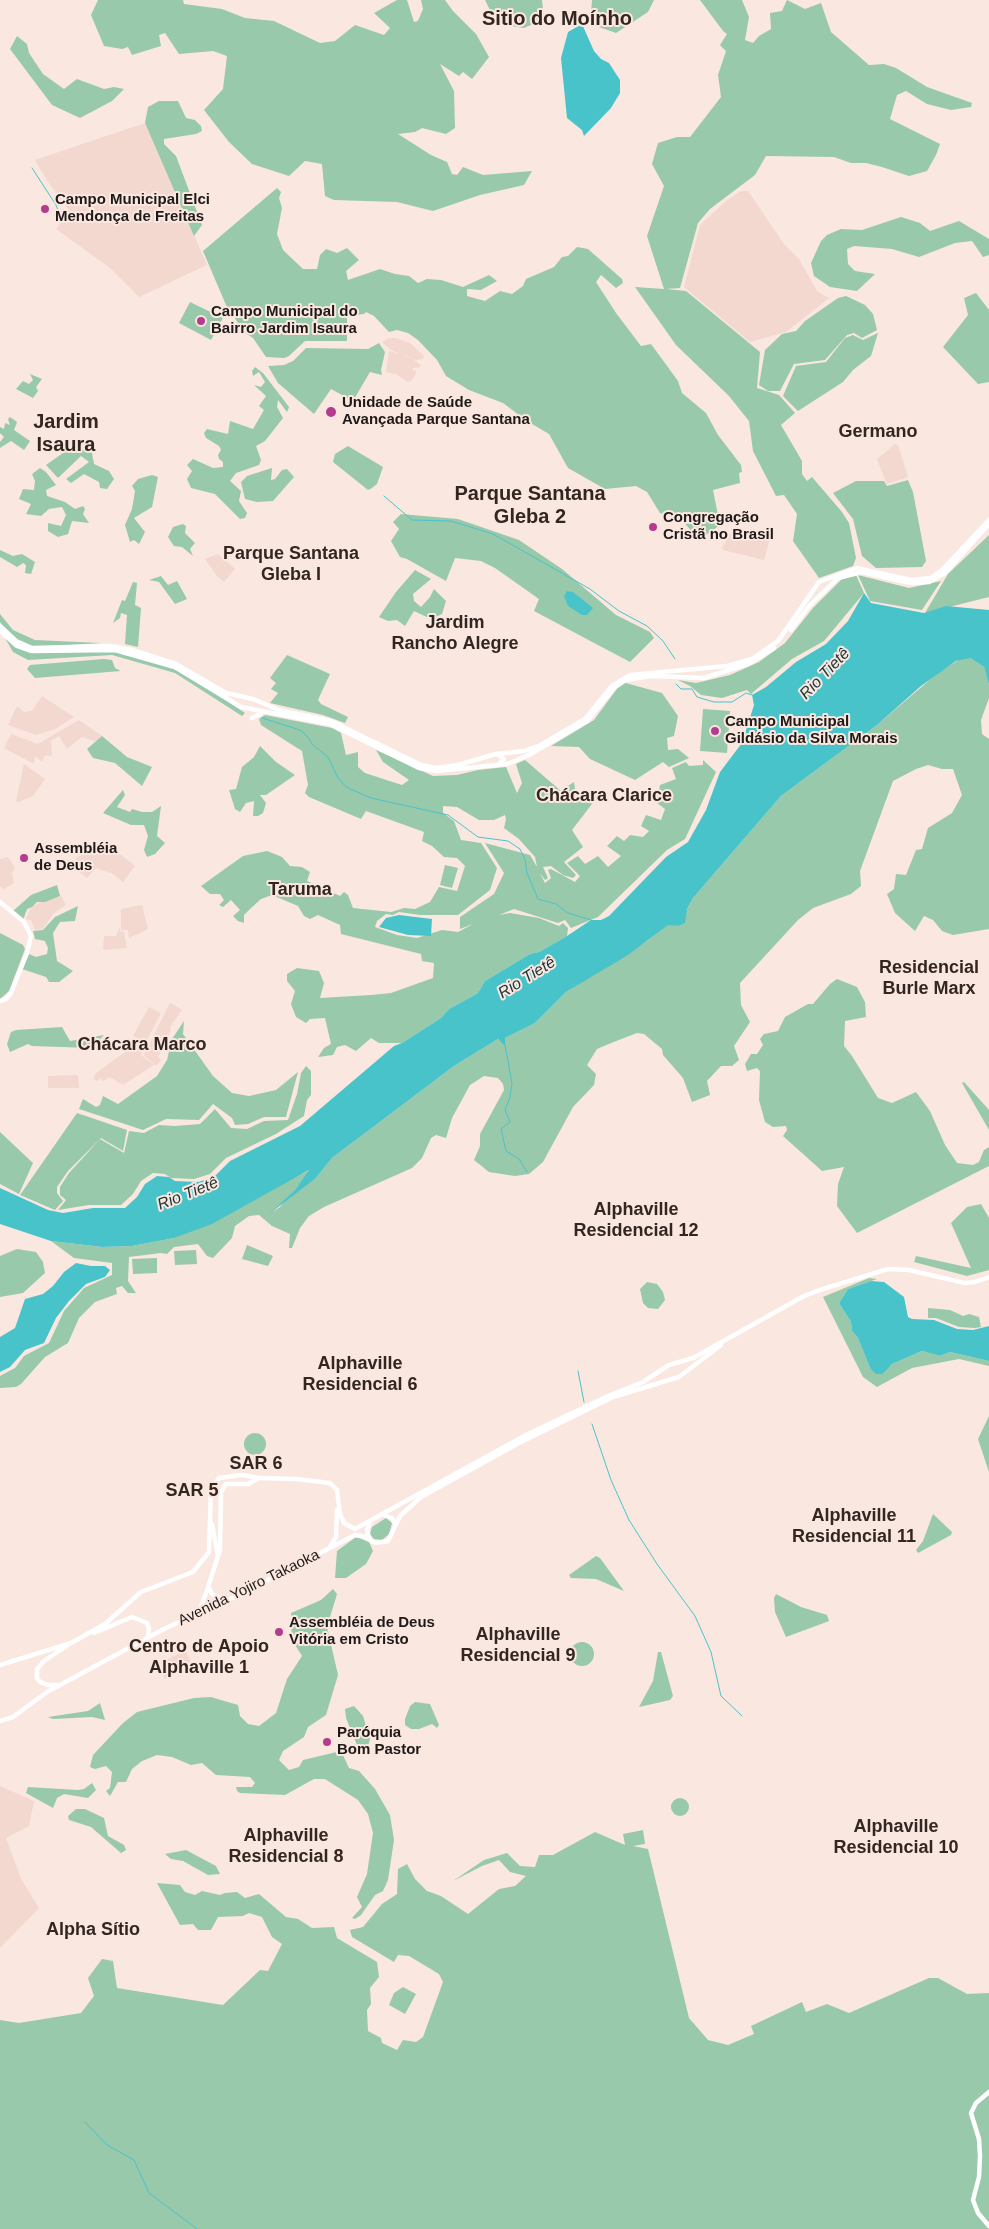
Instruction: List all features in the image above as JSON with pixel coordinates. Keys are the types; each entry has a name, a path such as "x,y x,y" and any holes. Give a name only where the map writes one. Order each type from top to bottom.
{"main road":[{"path":"520,759 509,759 509,755 539,746 585,719 612,686 625,677 644,673 741,664 771,647 794,620 821,581 853,569 877,570 911,580 931,578 942,570 989,520"},
{"path":"0,632 17,646 31,651 110,649 131,653 183,670 237,706 254,711 334,725 424,769 441,771 498,765 520,759 587,722 614,688 626,680 653,676 693,679 707,678 748,664 770,652 788,634 825,588 842,575 855,572 867,573 910,584 932,581 945,573 989,524"},
{"path":"867,573 877,570"},
{"path":"821,581 825,588"},
{"path":"813,590 815,594 820,594"},
{"path":"0,626 16,641 32,648 110,646 132,650 181,666 223,691 253,699 279,710 335,722 425,766 455,766 496,754 516,752"},
{"path":"707,668 710,672 707,678"},
{"path":"692,669 691,675 693,679"},
{"path":"237,706 235,700 239,695"},
{"path":"253,699 254,711"},
{"path":"252,718 265,712"},
{"path":"496,754 504,759 498,765"},
{"path":"0,902 24,922 31,936 28,953 11,993 6,998 0,1000"},
{"path":"59,1685 42,1684 37,1678 37,1669 44,1660 105,1624 141,1592 193,1572 209,1552 211,1490 217,1480 232,1475 330,1483 335,1487 338,1494 340,1514 347,1527 355,1529 526,1435 608,1396 643,1382 661,1370 693,1358 804,1296 876,1268 890,1266 969,1280 989,1275"},
{"path":"371,1521 367,1530 369,1539 380,1544 388,1541 395,1524 405,1509 416,1500 519,1443 613,1397 679,1377 738,1332"},
{"path":"680,1362 686,1365 688,1371"},
{"path":"661,1370 660,1377 665,1381"},
{"path":"201,1606 219,1559 221,1492 223,1487 229,1484 248,1484 259,1478"},
{"path":"329,1548 336,1537 338,1494"},
{"path":"383,1515 392,1518 395,1524"},
{"path":"211,1520 219,1559"},
{"name":"Avenida Yojiro Takaoka","path":"0,1721 13,1717 59,1685 148,1638 228,1600 355,1535 369,1539"},
{"path":"208,1587 213,1595 228,1600"},
{"path":"80,1638 132,1617 147,1623 149,1629 148,1638"},
{"path":"0,1665 71,1643"},
{"path":"989,2092 976,2103 971,2113 979,2139 980,2156 979,2177 973,2200 978,2213 989,2226"}],"shaded area":[{"path":"145,123 207,265 139,297 110,268 56,229 69,210 48,182 35,160"},
{"path":"741,191 748,191 784,244 799,259 817,291 829,298 786,332 750,342 684,287 700,225 726,201"},
{"path":"389,338 396,338 410,343 424,356 423,359 416,360 391,350 382,342"},
{"path":"389,351 408,356 421,365 420,367 413,368 417,372 411,381 408,382 396,374 386,372"},
{"path":"895,444 898,445 908,477 887,484 877,459"},
{"path":"735,527 771,535 764,560 723,550 722,547"},
{"path":"218,554 235,569 224,582 217,576 205,559"},
{"path":"42,696 74,717 55,729 36,735 8,725 17,706 24,712 32,711"},
{"path":"79,720 102,736 97,742 82,737 67,749 59,736 51,741 52,756 45,755 42,762 35,756 34,764 4,748 11,734 38,744"},
{"path":"24,764 45,779 33,796 18,802 16,801"},
{"path":"120,854 135,866 123,882 113,874 96,868 87,878 75,869 73,864 78,856"},
{"path":"8,857 15,868 12,874 14,883 4,889 0,887 0,859"},
{"path":"61,896 66,905 53,914 43,929 35,930 31,920 26,919 31,908 39,903"},
{"path":"142,905 148,929 129,938 128,930 121,930 121,909"},
{"path":"120,927 120,931 124,932 127,948 103,950 104,936 116,936"},
{"path":"170,1003 182,1010 170,1027 171,1030 158,1057 161,1060 156,1066 144,1055"},
{"path":"149,1007 161,1013 146,1042 133,1036"},
{"path":"135,1045 143,1050 141,1055 154,1065 123,1085 110,1077 103,1081 100,1078 98,1081 93,1079 96,1073"},
{"path":"78,1075 79,1088 48,1088 48,1076"},
{"path":"185,1650 192,1665 165,1679 157,1665"},
{"path":"0,1786 34,1801 29,1826 6,1838 21,1879 39,1908 0,1948"}],"green space":[{"path":"98,0 183,0 184,4 222,9 245,18 274,21 320,43 335,41 355,25 384,35 390,28 374,13 397,0 407,0 414,22 418,21 423,9 421,0 445,0 476,34 489,57 472,79 463,72 459,76 440,64 454,91 455,128 446,134 422,128 415,132 398,134 431,155 447,162 452,174 457,175 463,167 483,175 532,171 524,185 480,195 433,211 397,202 334,200 325,196 322,164 305,161 289,176 252,164 229,142 204,110 223,89 227,56 213,51 179,54 165,33 159,35 161,46 132,55 128,47 122,49 104,46 91,15"},
{"path":"485,0 542,0 544,19 524,28 505,25 491,12"},
{"path":"592,0 654,0 648,12 616,33 596,26 591,14"},
{"path":"700,0 742,0 749,17 745,40 753,43 759,36 771,29 770,13 782,11 787,0 805,9 821,3 831,32 869,65 884,64 896,68 927,87 972,103 971,107 951,110 927,104 906,91 897,95 890,119 940,144 927,171 909,176 882,167 866,163 851,163 834,157 766,156 755,175 710,209 698,223 680,288 666,289 686,291 760,352 757,388 779,395 795,413 781,425 802,461 802,474 807,481 812,477 849,523 856,558 853,566 819,578 793,541 797,514 784,495 776,496 753,451 749,421 729,396 676,345 635,287 664,289 647,236 664,186 652,164 658,143 677,137 690,137 721,97 718,75 726,51 720,45 727,34"},
{"path":"17,36 27,44 29,53 43,74 64,89 77,79 104,89 114,87 124,89 112,101 80,118 52,105 10,49"},
{"path":"159,101 178,101 186,118 195,120 201,126 202,131 196,134 164,139 164,144 176,156 202,225 194,236 145,123 148,107"},
{"path":"277,188 281,192 279,198 282,208 277,234 283,250 303,269 317,269 320,255 326,249 337,253 347,248 359,260 346,271 348,280 380,269 409,276 418,283 427,279 441,280 463,287 489,275 497,281 481,290 467,289 467,296 485,301 500,291 512,294 523,286 526,279 554,267 562,257 568,256 577,247 588,249 622,279 623,283 616,288 601,275 596,282 616,313 641,346 651,344 678,381 682,393 706,413 718,435 741,465 742,472 739,473 740,483 713,490 720,525 699,540 682,520 660,513 647,492 636,486 605,489 568,468 549,434 527,421 503,403 469,390 446,376 437,360 418,340 408,333 397,330 389,332 374,316 366,312 364,314 347,316 347,341 305,341 289,356 284,358 266,357 253,338 244,332 226,305 203,251"},
{"path":"901,217 920,223 930,231 959,221 989,239 989,255 983,257 972,241 955,243 919,257 892,249 854,246 847,249 848,264 855,271 875,274 857,291 830,287 814,276 811,263 821,241 827,235 841,229 862,230"},
{"path":"976,293 989,310 989,382 978,384 943,347 968,315 964,298"},
{"path":"846,296 865,305 873,314 877,330 862,338 854,333 847,335 825,360 794,364 780,391 768,391 759,385 765,350 782,334 796,331 805,321 838,298"},
{"name":"Campo Municipal do Bairro Jardim Isaura","path":"190,302 223,318 211,340 179,323"},
{"path":"878,333 871,356 853,370 843,382 798,411 783,396 796,366 826,362 845,338 853,335 863,340"},
{"path":"379,343 385,352 381,370 382,375 370,372 353,401 331,389 314,414 278,383 268,366 284,365 293,361 306,348 368,349"},
{"path":"255,367 263,373 289,407 287,412 278,400 277,407 283,418 265,441 256,446 261,460 259,465 236,473 230,481 241,491 239,501 247,513 245,518 240,519 215,494 191,488 187,479 192,471 187,465 193,459 213,468 223,467 223,462 219,459 218,455 221,450 219,446 206,438 204,433 207,429 228,434 230,421 253,429 264,410 259,406 266,396 254,385 261,387 265,382 259,372 253,376 252,371"},
{"path":"30,374 42,379 36,387 38,391 33,398 16,389 23,381 29,384 33,380"},
{"path":"10,417 17,422 14,430 30,441 24,450 11,441 0,448 0,442 4,437 0,433 0,427 4,429 5,423 10,425 8,419"},
{"path":"73,446 92,453 94,464 109,471 114,479 107,489 100,488 99,482 84,474 71,483 66,479 89,462 81,456 58,478 46,465"},
{"path":"348,446 383,467 377,484 372,488 368,490 333,462 335,454"},
{"path":"40,468 46,472 56,485 46,490 47,496 65,502 75,509 83,506 85,509 83,514 89,523 72,521 68,534 58,537 48,531 48,523 61,526 66,515 62,507 49,509 41,516 26,514 31,504 19,499 23,489 34,490 35,481 32,474"},
{"path":"272,468 271,480 275,479 282,470 287,469 294,477 273,501 257,502 245,499 241,482 247,476"},
{"path":"152,475 158,477 152,507 134,518 145,532 139,544 134,540 130,542 125,525 132,509 135,491 132,486 138,479"},
{"path":"908,480 913,492 926,561 922,567 876,568 862,556 853,519 833,493 856,481 884,481 887,486"},
{"path":"401,514 458,519 519,540 562,569 616,615 650,632 654,638 630,662 534,611 539,599 495,568 481,561 455,558 446,581 400,557 391,541 399,529 393,522"},
{"path":"183,524 186,526 185,533 195,543 190,549 193,556 182,547 174,546 168,537 173,527"},
{"path":"989,535 989,597 925,613 948,574"},
{"path":"0,550 13,556 22,554 35,562 31,574 25,573 26,565 23,563 17,567 0,557"},
{"path":"415,570 431,579 413,594 414,601 421,607 434,589 446,601 442,614 431,619 414,611 405,626 397,620 388,621 379,617 396,592"},
{"path":"856,575 864,593 824,641 792,659 751,694 747,690 722,698 701,695 690,686 678,680 696,683 730,675 759,662 785,643 813,608 843,578"},
{"path":"858,575 909,588 941,581 922,610 870,601"},
{"path":"161,576 168,585 177,581 187,599 175,604 159,582 149,580"},
{"path":"133,582 137,583 135,605 141,608 138,647 125,644 127,615 121,613 120,618 113,623 122,600 125,601"},
{"path":"0,614 13,630 35,640 101,643 37,647 27,645 17,640 5,629 0,622"},
{"path":"5,638 31,653 117,651 183,672 245,713 242,716 175,673 112,655 28,660 13,652"},
{"path":"287,655 330,674 318,700 321,704 348,717 345,723 323,715 270,703 278,693 271,689 276,683 270,678"},
{"path":"962,658 970,658 984,667 989,685 989,698 981,720 982,734 989,739 989,929 953,935 942,931 933,920 924,916 915,931 895,913 887,894 894,889 896,874 906,875 916,850 922,849 928,828 952,813 962,795 953,769 942,769 928,765 916,769 893,781 860,871 861,886 851,894 813,908 798,920 740,983 741,1005 750,1022 734,1046 739,1060 732,1066 721,1066 707,1081 710,1095 692,1102 683,1078 663,1055 662,1049 644,1034 637,1033 611,1043 597,1049 587,1065 596,1074 594,1085 573,1107 543,1162 529,1174 515,1176 489,1172 474,1160 480,1146 480,1134 504,1090 503,1084 498,1078 484,1076 470,1085 452,1118 446,1138 436,1135 431,1138 422,1158 412,1168 324,1207 309,1216 300,1228 292,1248 289,1248 290,1234 272,1226 259,1215 249,1216 235,1226 232,1238 213,1258 207,1256 198,1244 174,1247 167,1254 129,1257 128,1281 136,1293 128,1293 122,1286 116,1288 117,1294 95,1302 79,1318 68,1343 45,1357 21,1384 16,1387 0,1388 0,1376 15,1368 24,1356 49,1343 64,1311 84,1288 112,1275 112,1263 74,1258 51,1241 102,1247 132,1246 174,1238 310,1170 295,1190 272,1212 280,1207 288,1197 316,1178 332,1158 454,1066 498,1039 505,1045 505,1038 535,1023 566,992 647,941 668,924 678,926 693,898 781,796 877,725 939,672"},
{"path":"112,660 115,668 121,671 35,678 27,669 30,665"},
{"path":"622,682 662,693 678,716 674,736 667,738 668,750 678,749 689,758 669,767 663,762 635,780 590,759 579,747 551,746 594,720"},
{"name":"Campo Municipal Gildásio da Silva Morais","path":"703,709 730,711 727,753 700,751"},
{"path":"265,715 332,728 341,733 346,755 358,752 358,767 365,773 402,785 409,780 383,762 376,750 433,776 457,775 478,770 506,767 517,793 522,783 516,764 525,760 568,797 570,796 568,786 574,782 575,789 592,804 572,830 583,847 564,862 576,875 573,878 563,875 551,866 543,867 548,878 545,880 540,873 545,883 551,878 548,870 551,869 575,882 580,876 567,863 578,856 585,864 598,856 608,867 621,856 607,846 617,836 624,841 630,835 643,837 649,831 641,826 646,815 661,820 665,809 657,803 660,785 676,779 672,768 686,762 689,766 703,765 703,760 716,772 685,839 667,850 598,917 571,928 565,920 558,923 514,909 499,915 510,913 539,918 559,926 563,923 568,928 567,936 539,952 530,954 485,981 478,993 449,1009 441,1018 402,1043 379,1043 371,1038 356,1051 345,1045 337,1047 333,1055 318,1057 324,1048 331,1044 325,1018 310,1019 306,1023 296,1017 291,1004 295,991 287,981 287,974 297,968 319,971 324,983 320,998 371,995 391,993 433,978 434,963 422,961 421,954 341,934 340,925 318,915 310,919 304,916 298,906 272,895 261,899 244,915 244,923 238,921 233,916 240,910 231,900 223,907 219,905 224,900 220,894 210,894 201,886 243,856 267,851 282,857 290,866 302,867 310,872 307,881 340,896 344,892 348,895 353,908 391,912 404,908 415,909 430,902 439,887 457,891 465,866 457,858 444,857 432,846 422,841 424,832 366,811 361,819 309,797 305,793 308,785 302,751 261,725 259,719","holes":["443,806 457,807 479,820 494,820 505,815 504,828 519,839 535,857 537,867 530,855 485,843 504,873 494,894 460,917 460,929 473,924 458,932 442,930 417,938 397,935 375,927 377,921 386,914 393,915 399,912 420,915 458,915 490,890 497,868 481,843 461,840 454,821 443,813"]},
{"path":"102,736 127,757 152,767 142,786 115,763 93,758 87,749"},
{"path":"260,746 276,762 295,775 266,795 260,795 266,803 263,813 253,816 254,801 246,803 240,812 235,809 229,790 236,789 242,767 254,757"},
{"path":"123,790 125,795 117,807 130,812 132,809 152,812 161,806 157,836 165,843 155,854 147,857 144,850 148,836 144,825 131,825 103,813"},
{"path":"445,865 458,868 452,888 440,885"},
{"path":"57,885 60,896 45,902 37,902 27,909 23,920 13,911 31,895"},
{"path":"78,906 75,921 60,922 53,933 57,961 73,971 59,982 49,982 46,977 22,969 29,954 36,957 47,954 48,948 45,941 35,939 33,931 43,930 55,917"},
{"path":"0,933 23,945 25,949 9,991 0,999"},
{"path":"837,979 857,987 865,1002 866,1017 845,1021 844,1046 878,1098 892,1103 916,1092 930,1111 945,1145 957,1163 973,1165 979,1162 984,1150 989,1147 989,1166 857,1233 837,1206 838,1184 844,1167 822,1171 783,1136 787,1130 786,1126 773,1127 765,1122 759,1100 760,1071 757,1068 747,1071 745,1064 751,1054 757,1054 763,1045 760,1039 764,1034 778,1031 785,1017 808,1004 813,1004 830,984"},
{"path":"184,1021 183,1034 213,1076 232,1093 249,1096 276,1090 298,1072 286,1117 264,1117 248,1124 235,1125 232,1118 213,1104 199,1120 166,1119 143,1130 79,1109 83,1099 96,1107 100,1105 103,1096 118,1104 157,1076 167,1060 172,1039"},
{"path":"62,1027 70,1041 104,1035 91,1048 32,1046 28,1044 10,1052 7,1044 11,1032 16,1030"},
{"path":"306,1066 311,1071 311,1095 307,1100 304,1116 276,1134 226,1158 210,1174 194,1179 171,1178 165,1174 153,1173 141,1181 133,1194 121,1205 89,1205 58,1210 66,1200 60,1195 60,1187 69,1173 100,1139 124,1153 129,1131 144,1133 159,1125 200,1124 215,1109 231,1128 247,1129 264,1121 288,1120 297,1094 301,1073"},
{"path":"964,1082 989,1110 989,1130 962,1083"},
{"path":"77,1113 127,1130 123,1151 101,1138 68,1171 57,1187 57,1193 63,1201 55,1210 20,1195"},
{"path":"0,1132 33,1163 19,1194 0,1184"},
{"path":"981,1204 989,1218 989,1270 967,1276 914,1262 916,1256 971,1268 951,1223 967,1207"},
{"path":"247,1245 273,1256 268,1266 242,1259"},
{"path":"17,1249 36,1252 43,1262 45,1273 23,1293 0,1297 0,1256"},
{"path":"196,1250 197,1264 175,1265 174,1251"},
{"path":"157,1258 157,1273 133,1274 132,1259"},
{"path":"869,1278 877,1279 848,1289 839,1303 851,1322 852,1331 858,1338 870,1368 883,1374 892,1364 922,1351 940,1356 950,1352 989,1361 989,1366 959,1359 912,1368 877,1387 863,1377 823,1297"},
{"path":"647,1282 657,1284 663,1292 665,1300 658,1309 648,1308 643,1303 640,1289"},
{"path":"928,1308 950,1310 963,1316 969,1314 979,1317 981,1327 959,1327 936,1318 928,1318"},
{"path":"989,1416 989,1472 978,1439"},
{"path":"255,1433 263,1436 266,1444 263,1452 255,1455 247,1452 244,1444 247,1436"},
{"path":"933,1514 952,1532 951,1535 918,1553 916,1550 923,1541"},
{"path":"386,1518 392,1523 389,1534 382,1540 374,1539 370,1534 372,1527"},
{"path":"356,1537 369,1542 373,1551 366,1564 346,1578 335,1578 337,1551"},
{"path":"596,1556 600,1558 624,1591 596,1579 571,1578 569,1575"},
{"path":"333,1589 337,1594 327,1627 338,1675 326,1715 308,1727 304,1737 283,1751 279,1760 289,1770 299,1767 303,1760 341,1751 349,1768 359,1771 375,1789 390,1815 394,1840 388,1880 383,1891 375,1895 361,1915 355,1919 352,1918 362,1907 357,1897 367,1874 373,1833 368,1814 358,1800 325,1779 314,1779 285,1795 240,1793 236,1787 252,1787 255,1783 250,1777 216,1775 202,1763 191,1765 172,1757 157,1755 142,1761 132,1769 126,1782 118,1782 110,1796 106,1791 110,1788 112,1772 106,1766 95,1769 90,1767 93,1755 123,1723 137,1712 194,1698 211,1697 238,1705 240,1716 248,1724 259,1726 276,1713 287,1679 302,1656 292,1640 291,1613 321,1600"},
{"path":"776,1594 801,1607 827,1615 829,1621 786,1637 775,1612 774,1598"},
{"path":"582,1642 587,1643 593,1649 593,1659 587,1665 582,1666 577,1665 571,1659 570,1654 571,1649 577,1643"},
{"path":"658,1652 661,1652 673,1696 670,1700 639,1707 653,1681"},
{"path":"415,1702 430,1704 439,1725 437,1728 432,1724 419,1729 411,1729 405,1725 405,1719 410,1706"},
{"path":"100,1703 105,1720 92,1717 53,1719 48,1717 88,1711"},
{"path":"354,1706 363,1716 370,1739 367,1750 364,1751 359,1750 346,1718 345,1709"},
{"path":"92,1783 96,1790 88,1798 64,1794 57,1798 53,1808 26,1793 28,1787 78,1790 84,1789"},
{"path":"680,1798 688,1803 689,1807 684,1815 680,1816 672,1811 671,1807 676,1799"},
{"path":"76,1809 85,1809 104,1818 108,1836 124,1845 126,1850 121,1853 91,1827 69,1820 68,1816"},
{"path":"643,1830 645,1844 633,1846 648,1849 689,2018 708,2040 728,2045 754,2034 751,2026 802,2002 806,2012 827,2004 849,2013 929,1978 938,1978 967,1994 989,1993 989,2229 0,2229 0,2020 19,2023 81,2013 94,1996 88,1978 102,1959 113,1961 117,1988 223,2005 260,1970 268,1971 282,1944 272,1937 262,1917 249,1913 243,1916 218,1917 211,1930 198,1930 193,1924 180,1925 157,1883 180,1885 185,1892 195,1895 202,1891 220,1895 237,1892 245,1898 259,1894 286,1917 298,1919 312,1928 334,1927 337,1938 377,1962 379,1977 370,1988 371,2004 367,2010 368,2031 381,2038 382,2043 397,2050 403,2040 416,2042 423,2037 443,1982 439,1974 409,1956 398,1955 394,1962 352,1937 350,1930 363,1927 382,1904 397,1894 398,1869 407,1864 415,1879 427,1891 441,1896 468,1914 499,1889 515,1886 526,1876 510,1872 499,1860 482,1866 453,1881 484,1860 507,1853 520,1866 535,1867 539,1855 553,1855 595,1832 625,1845 623,1834"},
{"path":"186,1850 216,1866 220,1874 208,1875 183,1861 171,1859 165,1854"},
{"path":"403,1987 416,1994 405,2014 389,2005 394,1993"}],"water":[{"path":"582,24 594,51 601,59 609,63 620,80 620,93 611,108 584,136 582,130 567,118 561,58 568,32"},
{"path":"567,591 573,592 593,608 587,615 582,615 568,606 564,596"},
{"name":"Rio Tietê","path":"864,593 871,603 924,613 946,606 989,610 989,685 984,667 970,658 956,661 921,686 877,725 781,796 693,898 687,909 685,923 678,926 668,925 628,955 566,992 535,1023 505,1038 505,1046 498,1039 454,1066 332,1158 316,1178 269,1214 295,1190 309,1170 212,1224 174,1238 132,1246 102,1247 51,1241 0,1224 0,1188 48,1210 63,1213 93,1208 125,1208 137,1197 145,1184 157,1176 169,1177 175,1181 198,1182 214,1177 230,1161 300,1126 394,1046 402,1043 441,1018 449,1009 478,993 485,981 530,954 539,952 567,936 591,920 601,920 609,916 666,857 688,842 706,810 720,772 742,743 754,705 752,695 766,687 796,662 826,644 848,621"},
{"path":"399,915 432,919 431,936 408,935 379,927 386,918"},
{"path":"76,1263 105,1266 110,1270 105,1277 86,1284 69,1301 56,1318 44,1343 25,1350 10,1367 0,1372 0,1337 15,1328 25,1299 43,1294 53,1286 64,1272"},
{"path":"871,1281 884,1282 904,1297 908,1317 912,1319 934,1320 957,1329 973,1330 989,1326 989,1361 950,1352 940,1356 922,1351 892,1364 883,1374 876,1374 870,1368 858,1338 852,1331 851,1322 839,1303 848,1289"}],"waterway":[{"path":"32,168 56,205 61,218"},
{"path":"384,496 412,520 451,521 493,534 590,589 619,611 647,626 663,641 675,659"},
{"path":"676,684 681,689 692,689 697,697 714,702 732,702 746,693 752,695"},
{"path":"262,718 300,730 313,745 328,757 338,778 346,787 371,798 448,815 478,837 508,841 520,849 525,859 527,873 538,899 556,904 568,913 591,920"},
{"path":"505,1045 512,1083 510,1097 505,1110 510,1122 501,1129 506,1151 519,1159 527,1172"},
{"path":"578,1371 584,1402"},
{"path":"592,1424 611,1480 629,1520 657,1564 695,1616 711,1652 721,1696 742,1716"},
{"path":"85,2122 107,2145 134,2160 149,2193 197,2229"}],"place":[{"name":"Campo Municipal Elci Mendonça de Freitas","path":"45,209"},
{"name":"Campo Municipal do Bairro Jardim Isaura","path":"201,321"},
{"name":"Unidade de Saúde Avançada Parque Santana","path":"331,412"},
{"name":"Congregação Cristã no Brasil","path":"653,527"},
{"name":"Campo Municipal Gildásio da Silva Morais","path":"715,731"},
{"name":"Assembléia de Deus","path":"24,858"},
{"name":"Assembléia de Deus Vitória em Cristo","path":"279,1632"},
{"name":"Paróquia Bom Pastor","path":"327,1742"}],"district":[{"name":"Sitio do Moínho","path":"557,19"},
{"name":"Germano","path":"878,432"},
{"name":"Jardim Isaura","path":"66,434"},
{"name":"Parque Santana Gleba 2","path":"530,506"},
{"name":"Parque Santana Gleba I","path":"291,564"},
{"name":"Jardim Rancho Alegre","path":"455,633"},
{"name":"Chácara Clarice","path":"604,796"},
{"name":"Taruma","path":"300,890"},
{"name":"Residencial Burle Marx","path":"929,978"},
{"name":"Chácara Marco","path":"142,1045"},
{"name":"Alphaville Residencial 12","path":"636,1220"},
{"name":"Alphaville Residencial 6","path":"360,1374"},
{"name":"SAR 6","path":"256,1464"},
{"name":"SAR 5","path":"192,1491"},
{"name":"Alphaville Residencial 11","path":"854,1526"},
{"name":"Alphaville Residencial 9","path":"518,1645"},
{"name":"Centro de Apoio Alphaville 1","path":"199,1657"},
{"name":"Alphaville Residencial 10","path":"896,1837"},
{"name":"Alphaville Residencial 8","path":"286,1846"},
{"name":"Alpha Sítio","path":"93,1930"}]}
